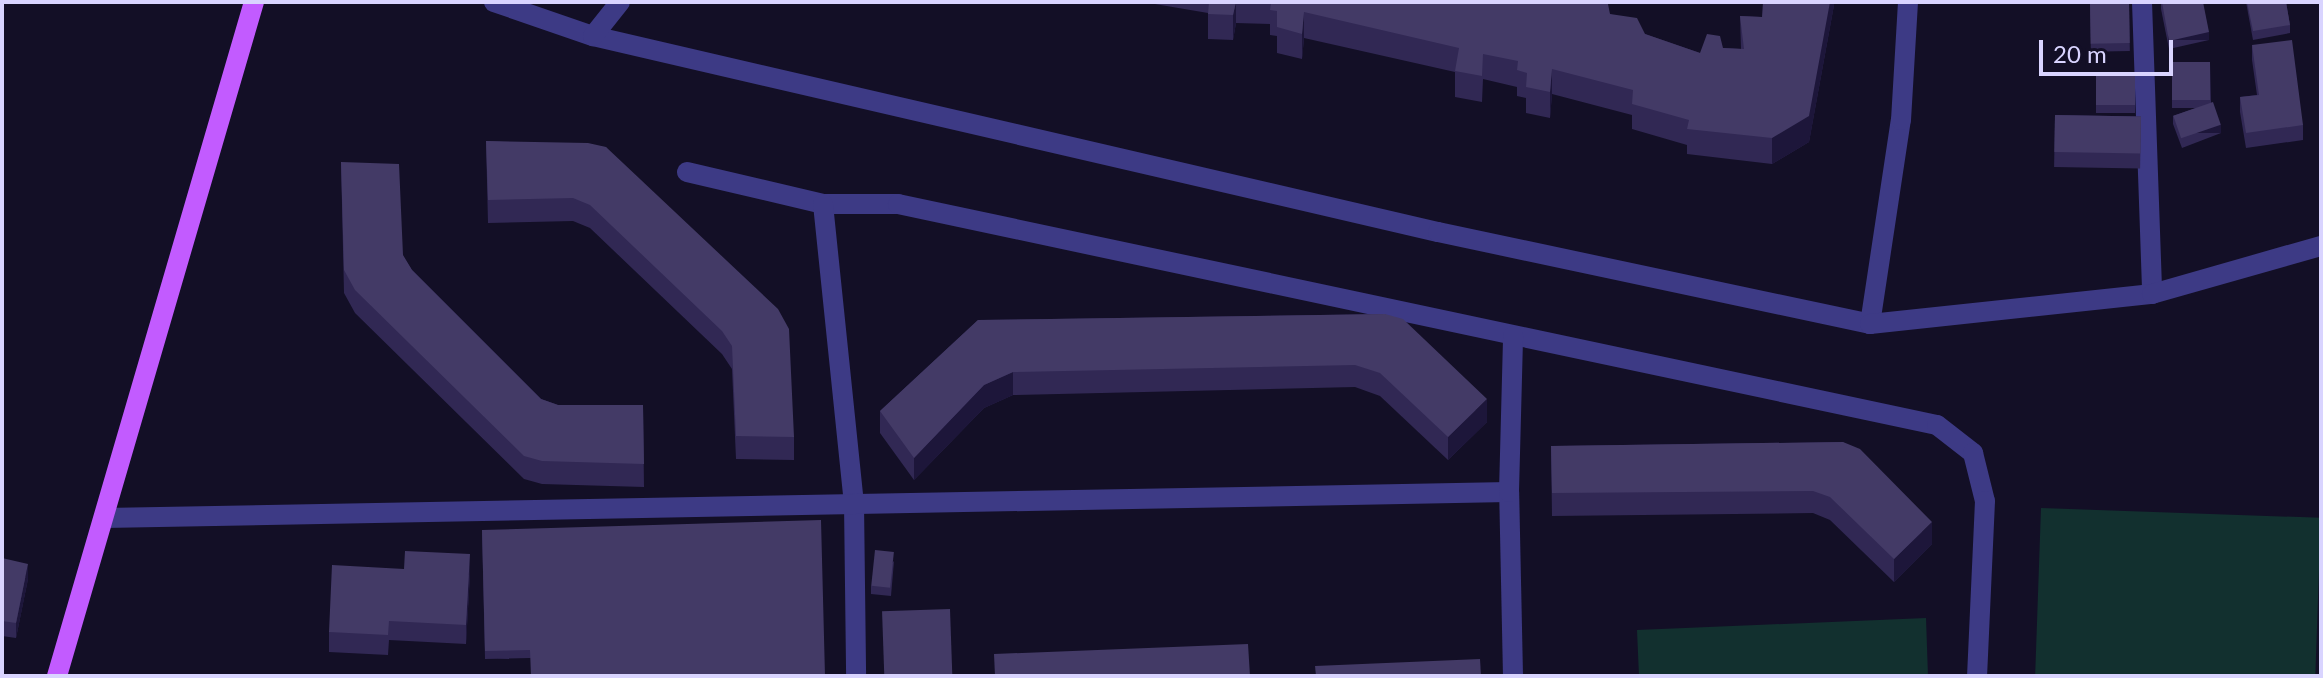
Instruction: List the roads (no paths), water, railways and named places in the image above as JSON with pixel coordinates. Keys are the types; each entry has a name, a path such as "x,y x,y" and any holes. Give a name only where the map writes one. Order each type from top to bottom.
{"main road":[{"path":"57,676 254,2"}],"street":[{"path":"494,2 593,36 1438,232 1870,324 2152,294 2321,246"},
{"path":"593,36 620,2"},
{"path":"1870,324 1901,120 1908,2"},
{"path":"2142,2 2152,294"},
{"path":"687,172 823,204 898,204 1937,425 1973,453 1983,488 1977,676"},
{"path":"823,204 854,503 856,676"},
{"path":"1513,336 1509,492 1513,676"},
{"path":"104,518 1509,492"}]}
